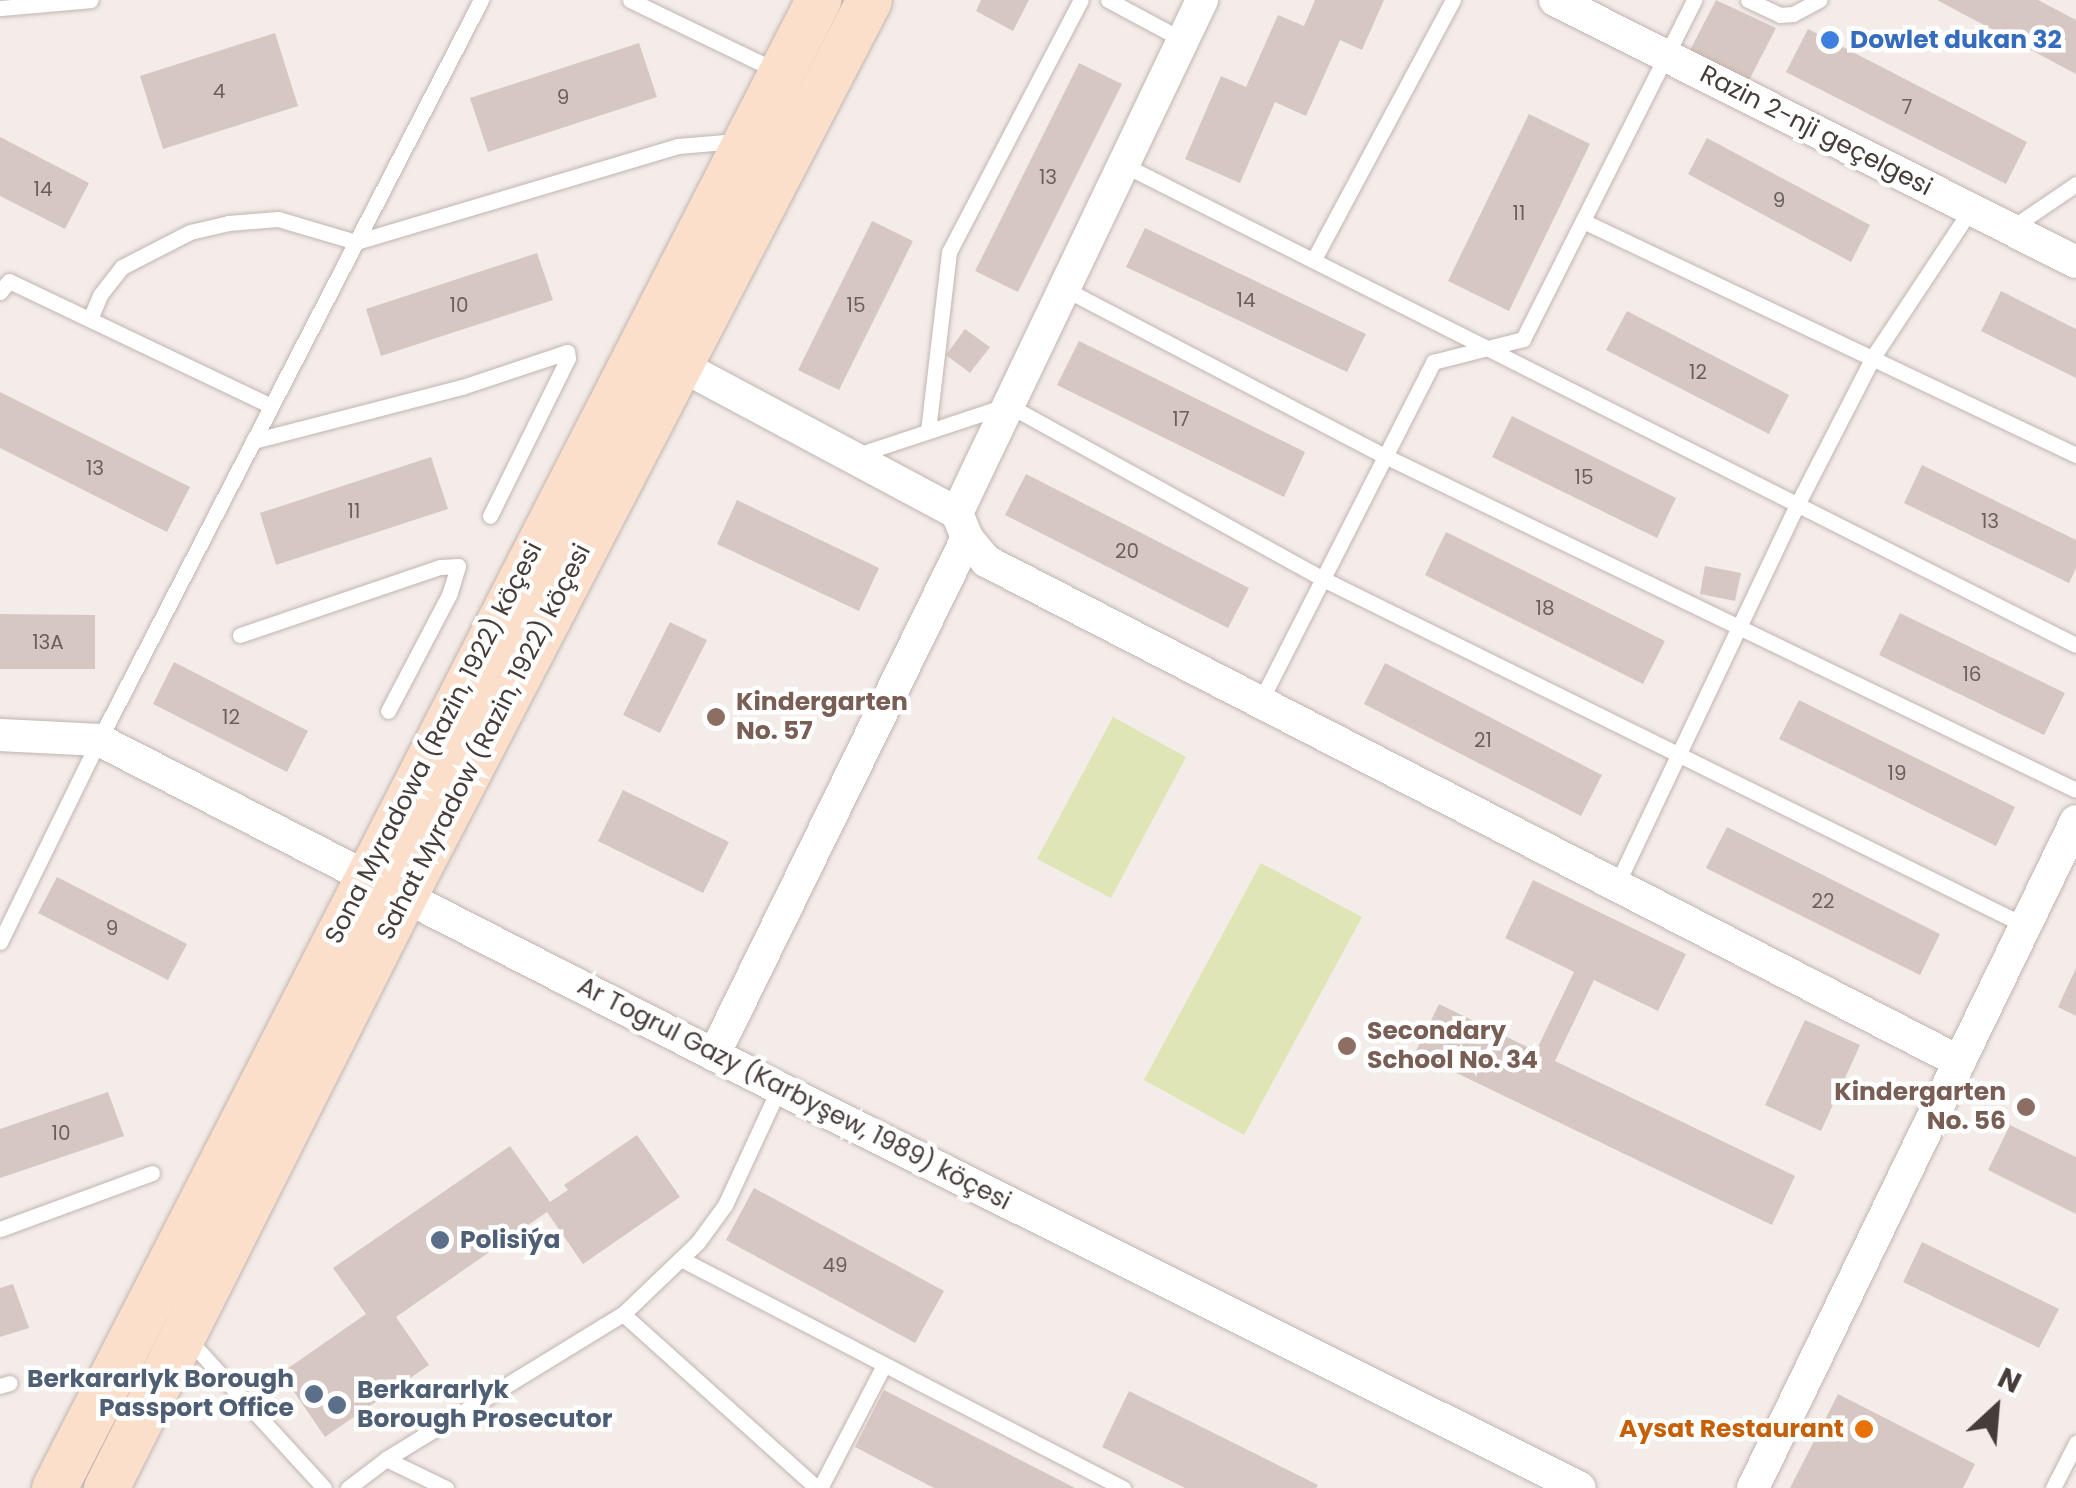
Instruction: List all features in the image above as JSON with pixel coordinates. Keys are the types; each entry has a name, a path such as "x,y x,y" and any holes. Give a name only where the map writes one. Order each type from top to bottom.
{"main road":[{"name":"Sona Myradowa (Razin, 1922) köçesi","path":"54,1488 818,0"},
{"name":"Sahat Myradow (Razin, 1922) köçesi","path":"106,1488 404,896 869,0"}],"street":[{"path":"714,1055 962,525 1008,405 1202,0"},
{"name":"Razin 2-nji geçelgesi","path":"1555,0 2076,262"},
{"path":"678,364 852,456 962,525 986,560 1960,1062"},
{"name":"Ar Togrul Gazy (Karbyşew, 1989) köçesi","path":"0,736 99,740 778,1088 1580,1488"},
{"path":"1753,1488 2076,822"}],"lane":[{"path":"0,8 84,0"},
{"path":"0,942 99,740 481,0"},
{"path":"630,0 780,72"},
{"path":"928,431 950,252 1080,0"},
{"path":"1108,0 1183,40"},
{"path":"1314,259 1453,0"},
{"path":"1259,704 1432,362 1523,340 1694,0"},
{"path":"1748,0 1780,15 1793,14 1819,0"},
{"path":"90,320 100,295 122,267 190,232 228,223 278,219 356,242 678,146 746,140"},
{"path":"1122,164 2076,644"},
{"path":"2010,229 2076,184"},
{"path":"1616,886 1798,503 1873,357 1971,209"},
{"path":"1583,221 2076,455"},
{"path":"3,283 272,406"},
{"path":"1064,288 1385,456 2076,790"},
{"path":"253,441 462,387 567,352 568,358 490,516"},
{"path":"852,456 1008,405 1323,579 2026,926"},
{"path":"240,635 440,567 458,566 450,593 388,711"},
{"path":"348,1488 386,1459 624,1314 681,1259 725,1206 778,1088"},
{"path":"0,1228 152,1173"},
{"path":"681,1259 1123,1488"},
{"path":"624,1314 818,1488 882,1366"},
{"path":"185,1336 324,1488"},
{"path":"2053,1488 2076,1442"},
{"path":"386,1459 446,1488"}],"green space":[{"path":"1113,717 1186,757 1111,898 1037,859"},
{"path":"1261,863 1362,917 1244,1135 1144,1080"}],"building":[{"path":"981,0 1029,0 1013,31 976,11"},
{"path":"1315,0 1384,0 1362,50 1340,40 1306,116 1275,102 1240,183 1185,159 1221,76 1246,87 1278,15 1304,26"},
{"path":"1716,0 1776,28 1745,88 1686,58"},
{"path":"1937,0 2038,0 2076,20 2076,74"},
{"path":"1808,29 2027,142 2006,184 1786,72"},
{"path":"275,33 298,106 163,149 140,76"},
{"path":"639,43 657,97 488,152 470,98"},
{"path":"1079,63 1122,84 1018,292 975,271"},
{"path":"1529,114 1590,144 1509,311 1448,281"},
{"path":"0,137 89,183 65,229 0,196"},
{"path":"1707,138 1870,225 1851,262 1688,174"},
{"path":"872,221 913,241 839,390 798,370"},
{"path":"1145,228 1366,334 1347,372 1126,267"},
{"path":"537,253 553,300 381,356 366,309"},
{"path":"2001,291 2076,329 2076,378 1981,331"},
{"path":"1627,311 1789,395 1769,434 1606,350"},
{"path":"965,329 990,347 970,373 946,355"},
{"path":"1079,341 1305,452 1284,497 1057,385"},
{"path":"0,392 190,487 167,532 0,448"},
{"path":"1512,416 1676,498 1657,538 1492,457"},
{"path":"431,457 448,509 276,565 260,513"},
{"path":"1922,465 2076,540 2076,568 2069,583 1904,503"},
{"path":"1026,474 1249,588 1228,628 1005,515"},
{"path":"737,500 879,568 859,611 717,544"},
{"path":"1446,532 1665,641 1643,684 1425,575"},
{"path":"1705,566 1741,573 1735,601 1700,594"},
{"path":"1900,613 2065,693 2044,735 1879,655"},
{"path":"0,614 95,615 95,669 0,669"},
{"path":"670,622 707,640 660,733 623,715"},
{"path":"174,662 308,731 287,772 153,704"},
{"path":"1385,663 1602,775 1581,816 1364,704"},
{"path":"1799,700 2015,807 1996,846 1779,739"},
{"path":"623,790 729,842 703,893 598,841"},
{"path":"1727,827 1940,934 1920,975 1706,868"},
{"path":"57,877 187,944 168,980 38,913"},
{"path":"1533,880 1686,954 1658,1011 1594,980 1555,1061 1795,1176 1772,1225 1415,1053 1439,1004 1536,1051 1574,972 1505,938"},
{"path":"2076,968 2076,1016 2058,1007"},
{"path":"1805,1020 1860,1045 1821,1131 1765,1105"},
{"path":"108,1092 124,1136 0,1178 0,1129"},
{"path":"2010,1125 2076,1157 2076,1214 1988,1170"},
{"path":"637,1135 680,1197 583,1264 547,1212 396,1317 429,1365 325,1437 281,1373 366,1314 333,1268 510,1146 550,1202 568,1190 564,1185"},
{"path":"754,1188 944,1291 915,1343 726,1240"},
{"path":"1922,1242 2059,1309 2039,1348 1903,1282"},
{"path":"13,1284 29,1328 0,1337 0,1288"},
{"path":"884,1390 1075,1488 934,1488 855,1447"},
{"path":"1129,1391 1318,1485 1185,1488 1102,1447"},
{"name":"Aysat Restaurant","path":"1838,1394 1975,1464 1963,1488 1790,1488"}],"place":[{"name":"Dowlet dukan 32","path":"1830,40"},
{"name":"Kindergarten No. 57","path":"716,717"},
{"name":"Secondary School No. 34","path":"1347,1046"},
{"name":"Kindergarten No. 56","path":"2026,1107"},
{"name":"Polisiýa","path":"440,1240"},
{"name":"Berkararlyk Borough Passport Office","path":"314,1394"},
{"name":"Berkararlyk Borough Prosecutor","path":"337,1405"},
{"name":"Aysat Restaurant","path":"1864,1429"}]}
